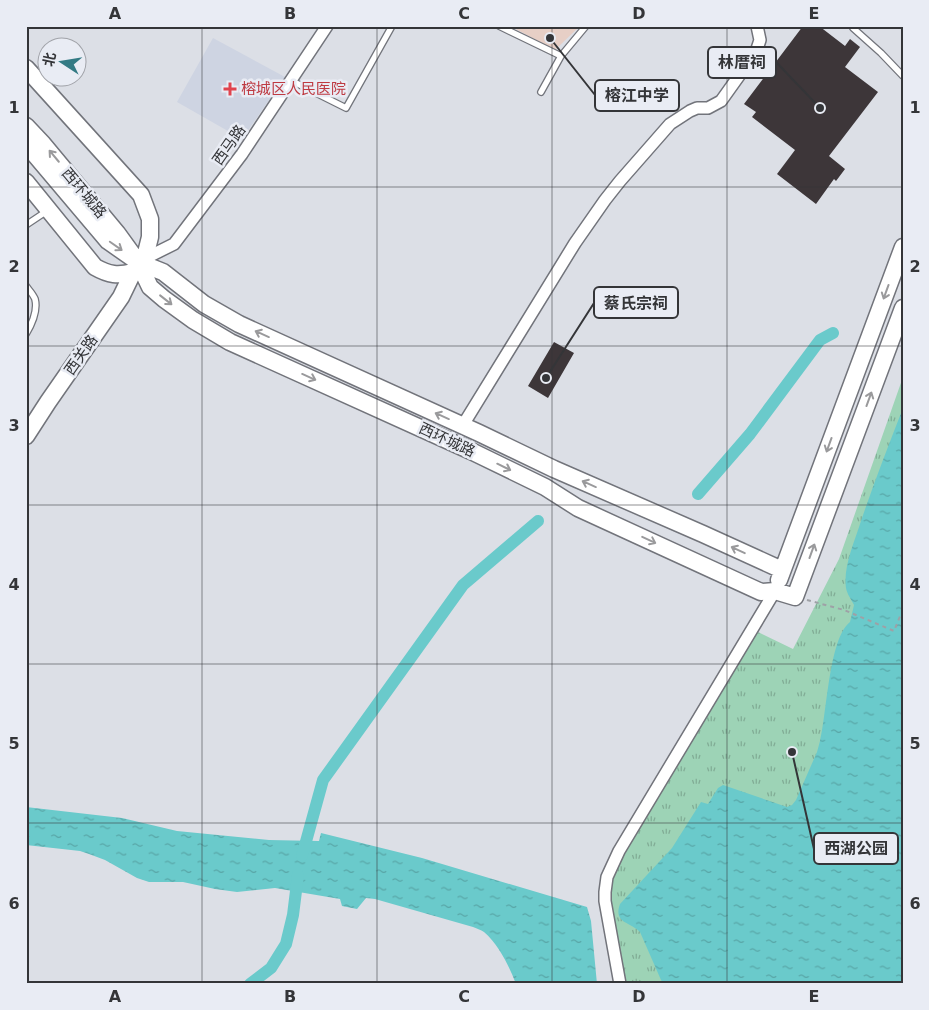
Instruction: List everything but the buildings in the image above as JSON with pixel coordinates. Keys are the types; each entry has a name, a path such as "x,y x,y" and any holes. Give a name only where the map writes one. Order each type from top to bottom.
{"main road":[{"name":"西关路","path":"26,68 141,196 150,219 150,236 146,253 136,267 121,297 26,436"},
{"name":"西环城路","path":"26,126 117,233 136,267 150,287 194,320 230,342 471,451 545,487 578,508 761,592 774,592 795,597"},
{"name":"西环城路","path":"26,144 108,240 136,267 163,272 204,304 239,324 554,469 782,570"},
{"path":"26,182 94,267 115,275 122,275 136,267"},
{"path":"774,592 903,247"},
{"path":"795,597 903,308"}],"street":[{"name":"西马路","path":"136,267 174,244 242,154 327,26"},
{"path":"462,425 575,242 604,200 670,124 683,114 697,108 708,108 721,101 756,52 760,40 757,26"},
{"path":"620,984 604,901 610,870 619,851 774,592"}],"lane":[{"path":"290,80 346,108 392,26"},
{"path":"499,26 561,56"},
{"path":"541,92 561,56 586,26"},
{"path":"853,28 903,76"},
{"path":"26,225 48,210"},
{"path":"26,286 34,298 35,304 34,317 26,334"}],"path":[{"path":"795,597 844,610 894,631 901,614 903,615"}],"shaded area":[{"path":"510,26 580,26 555,50"},
{"name":"榕城区人民医院","path":"213,38 285,77 242,139 177,102"}],"green space":[{"path":"903,377 903,984 624,984 607,894 620,855 756,631 793,649 839,559"}],"water":[{"path":"903,408 903,984 664,984 640,932 621,919 618,910 620,904 672,848 701,802 708,804 718,788 723,785 787,807 796,800 817,752 837,643 850,622 854,605 848,594 845,580 850,555 870,495"},
{"path":"26,807 122,818 177,831 269,840 319,841 321,833 422,858 587,907 591,921 597,984 516,984 499,949 483,931 375,899 366,898 357,909 342,906 340,899 275,888 237,892 183,882 149,882 137,878 105,860 80,851 26,845"}],"waterway":[{"path":"698,494 750,434 820,340 833,333"},
{"path":"302,856 323,780 463,585 538,521"},
{"path":"250,984 271,968 286,944 293,915 298,875"}],"place":[{"name":"榕江中学","path":"550,38"},
{"name":"榕城区人民医院","path":"230,89"},
{"name":"林厝祠","path":"820,108"},
{"name":"蔡氏宗祠","path":"546,378"},
{"name":"西湖公园","path":"792,752"}]}
